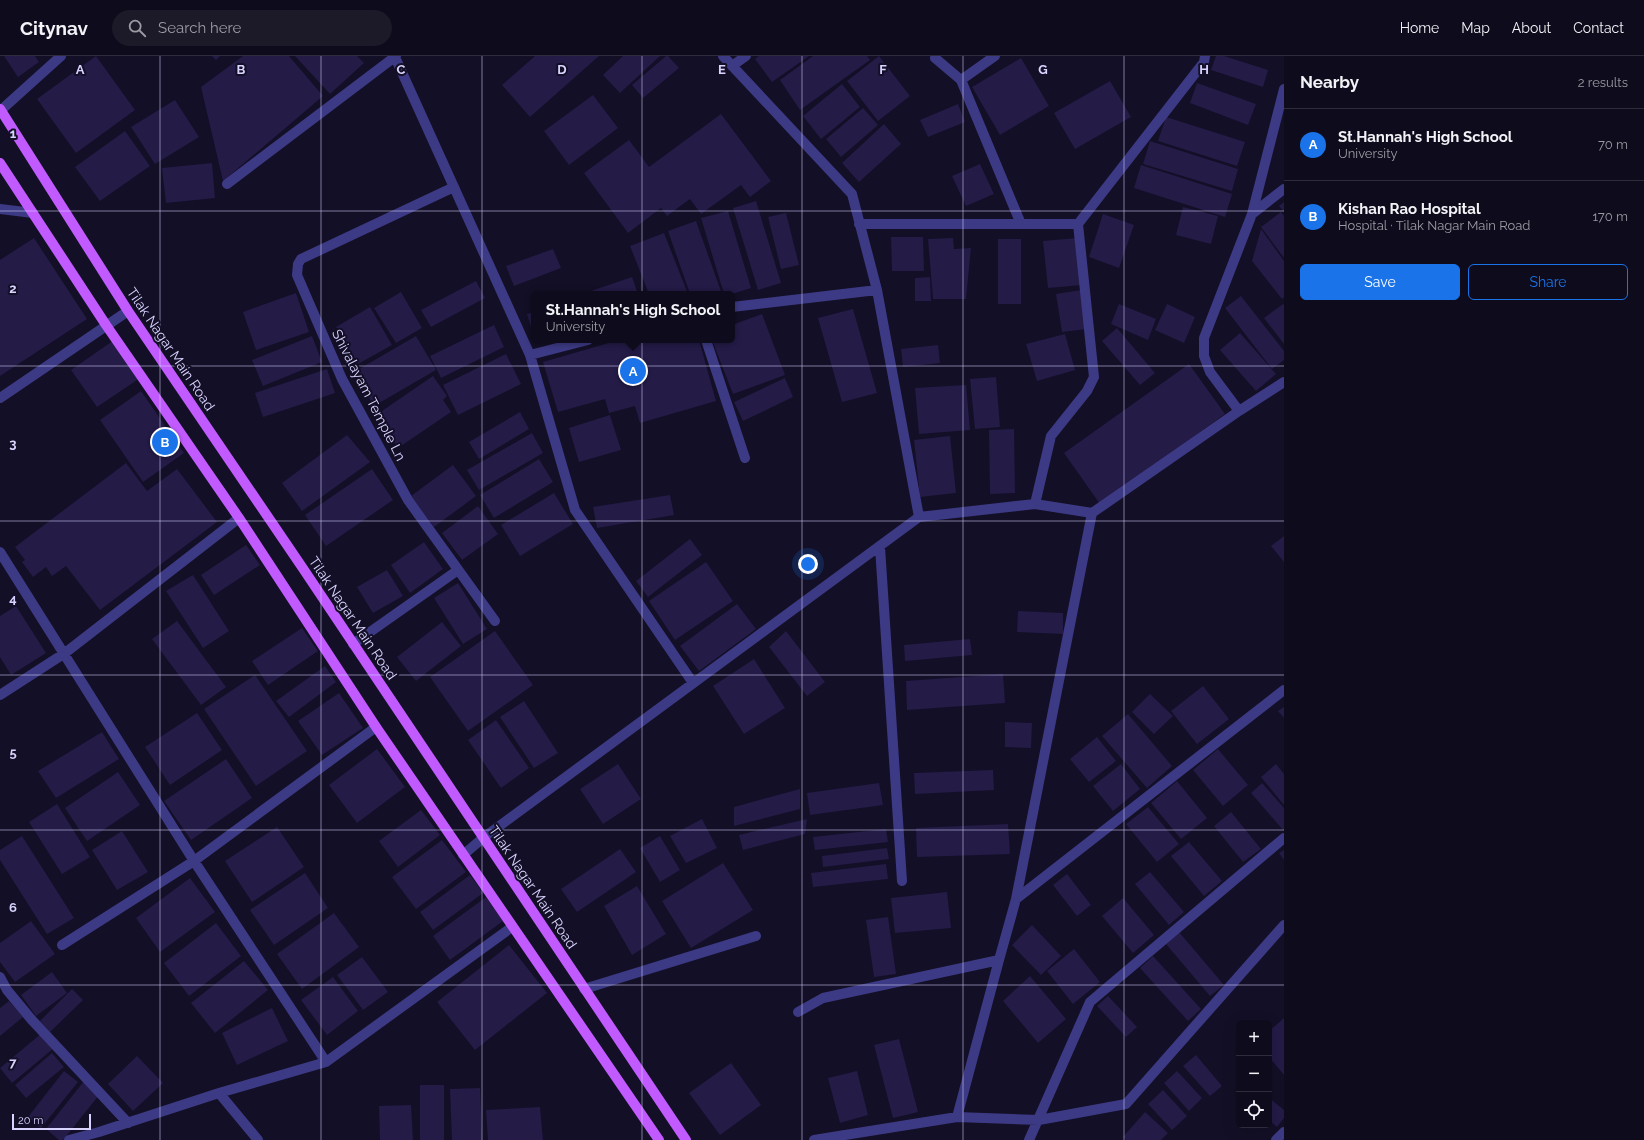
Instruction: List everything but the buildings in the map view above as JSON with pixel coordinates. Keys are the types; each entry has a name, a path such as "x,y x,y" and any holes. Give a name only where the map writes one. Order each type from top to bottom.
{"main road":[{"name":"Tilak Nagar Main Road","path":"0,110 128,311 686,1140"},
{"path":"0,163 106,325 239,518 376,727 659,1140"}],"street":[{"path":"0,110 61,56"},
{"path":"227,184 396,56 530,355 576,510 693,683"},
{"path":"724,56 852,194 877,290 919,517"},
{"path":"732,66 746,56"},
{"path":"961,80 995,56"},
{"path":"1035,504 1051,436 1087,391 1094,377 1078,224 1204,62 1205,56"},
{"path":"935,58 961,80 1021,224"},
{"path":"1239,411 1210,372 1204,356 1204,338 1252,214 1284,89"},
{"name":"Shivalayam Temple Ln","path":"454,187 301,259 296,270 342,379 408,500 495,621"},
{"path":"1252,214 1284,189"},
{"path":"0,208 33,213"},
{"path":"859,224 1078,224"},
{"path":"735,308 877,290"},
{"path":"0,398 128,311"},
{"path":"530,355 576,343"},
{"path":"707,343 746,458"},
{"path":"957,1117 1016,899 1092,514 1239,411 1284,382"},
{"path":"463,855 483,838 919,517 1035,504 1092,514"},
{"path":"0,695 65,653 239,518"},
{"path":"880,547 902,881"},
{"path":"0,552 65,653 194,861 326,1062"},
{"path":"353,644 458,570"},
{"path":"1016,899 1284,690"},
{"path":"62,945 194,861 376,727"},
{"path":"1029,1140 1090,1002 1284,838"},
{"path":"814,1140 957,1117 1039,1120 1126,1104 1284,925"},
{"path":"69,1140 102,1136 128,1123 219,1093 326,1062 512,926"},
{"path":"584,989 756,936"},
{"path":"798,1012 823,998 999,960"},
{"path":"0,977 7,990 31,1019 128,1123"},
{"path":"219,1093 258,1140"},
{"path":"1276,1140 1284,1132"}],"place":[{"name":"St.Hannah's High School","path":"633,371"},
{"name":"Kishan Rao Hospital","path":"165,442"}]}
